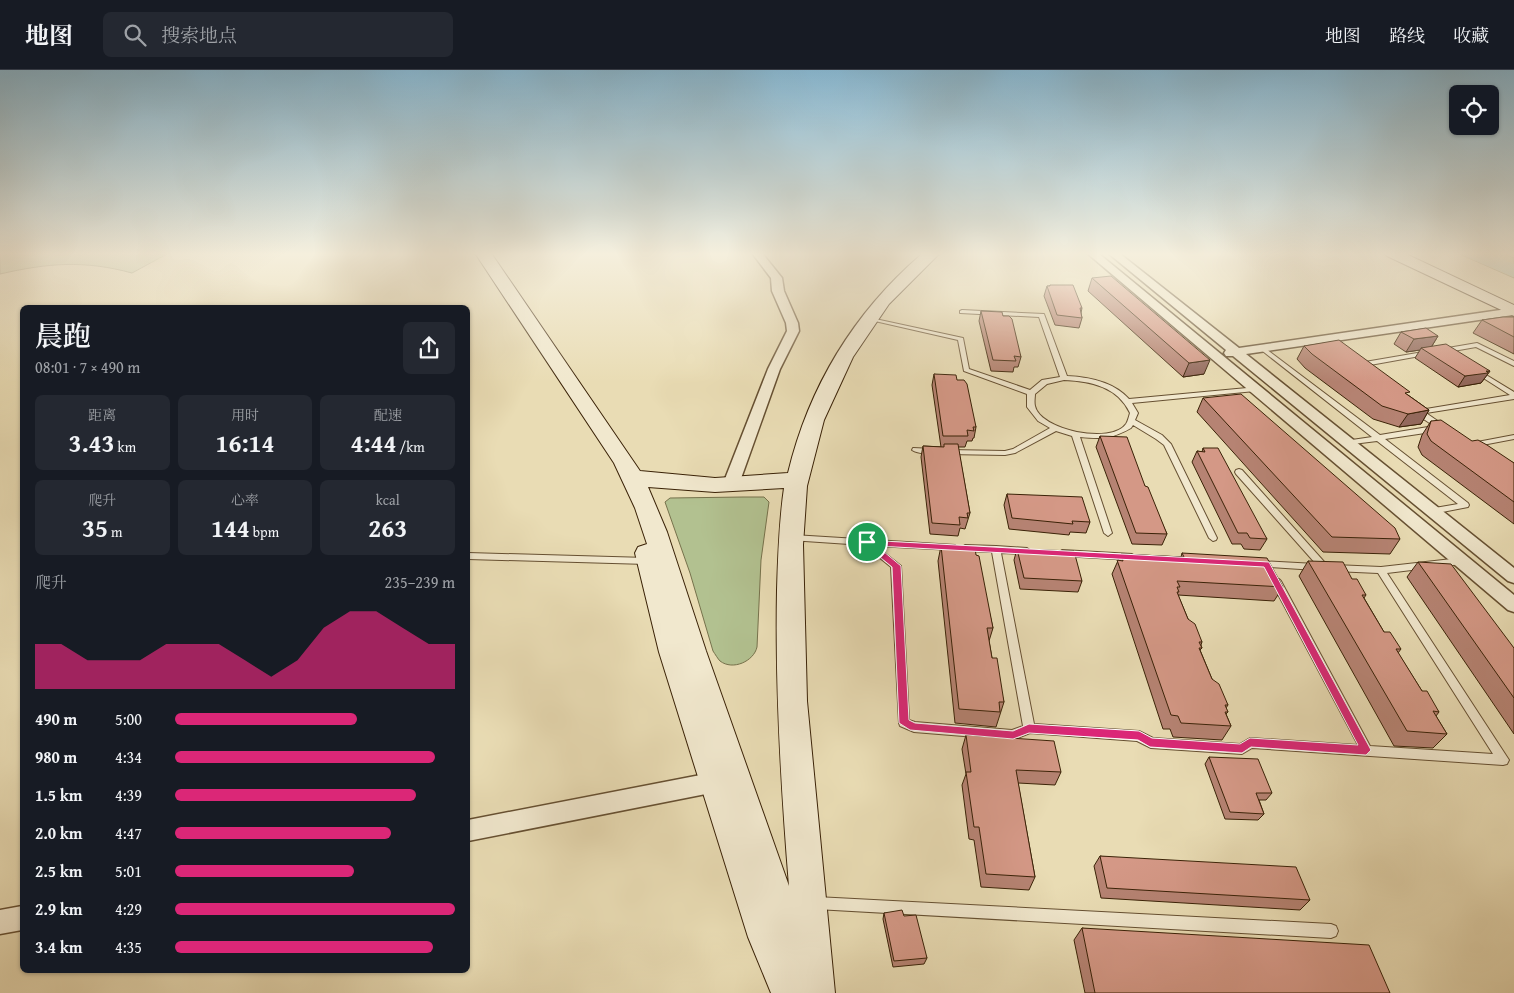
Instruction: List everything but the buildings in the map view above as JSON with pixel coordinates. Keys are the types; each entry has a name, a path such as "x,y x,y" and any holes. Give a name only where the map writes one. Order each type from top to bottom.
{"main road":[{"path":"500,296 612,466 626,493 649,562 673,652 766,937 790,993"},
{"path":"513,296 561,365 633,477 656,528 691,648 788,932 802,993"},
{"path":"816,993 792,672 791,538 798,478 816,414 832,378 848,349 868,318 887,296"},
{"path":"1483,296 1514,311"},
{"path":"633,477 676,484 767,483 798,478"}],"street":[{"path":"731,484 768,386 793,331 792,323 780,296"},
{"path":"1144,296 1514,605"},
{"path":"1167,296 1513,579"},
{"path":"1215,355 1514,311"},
{"path":"1491,586 1513,579"},
{"path":"470,831 716,782"},
{"path":"0,922 20,918"}],"lane":[{"path":"962,312 1042,315 1064,378"},
{"path":"868,318 962,338 966,370 1031,392"},
{"path":"1365,374 1357,368 1360,363 1477,345 1514,364"},
{"path":"1262,348 1465,505 1432,511"},
{"path":"1444,350 1452,355"},
{"path":"1467,365 1514,396"},
{"path":"1064,378 1096,382 1114,390 1128,401 1134,413 1132,422 1126,429 1110,436 1075,434 1056,428 1034,413 1029,402 1031,392 1045,382 1064,378"},
{"path":"1128,401 1255,389"},
{"path":"1419,412 1514,396"},
{"path":"1348,443 1444,430 1411,407"},
{"path":"1132,422 1168,444 1213,538"},
{"path":"916,450 1004,453 1014,450 1056,428"},
{"path":"1075,434 1108,533"},
{"path":"1475,451 1464,443 1514,437"},
{"path":"1239,472 1324,567"},
{"path":"791,538 1035,552"},
{"path":"867,542 896,566 904,723 914,727 1013,735 1029,728 1139,736 1150,743 1242,749 1250,743 1503,760 1381,570"},
{"path":"996,549 1029,728"},
{"path":"1054,552 1141,557"},
{"path":"470,556 649,562"},
{"path":"1247,563 1381,570 1461,561"},
{"path":"1266,564 1366,750"},
{"path":"808,902 1331,931"}],"green space":[{"path":"764,497 769,502 761,560 757,647 752,656 742,663 737,665 725,664 720,661 713,651 690,573 665,502 670,498"}],"route":[{"path":"867,542 1266,564 1366,750 1250,743 1242,749 1150,743 1139,736 1029,728 1013,735 914,727 904,723 896,566 867,542"}]}
